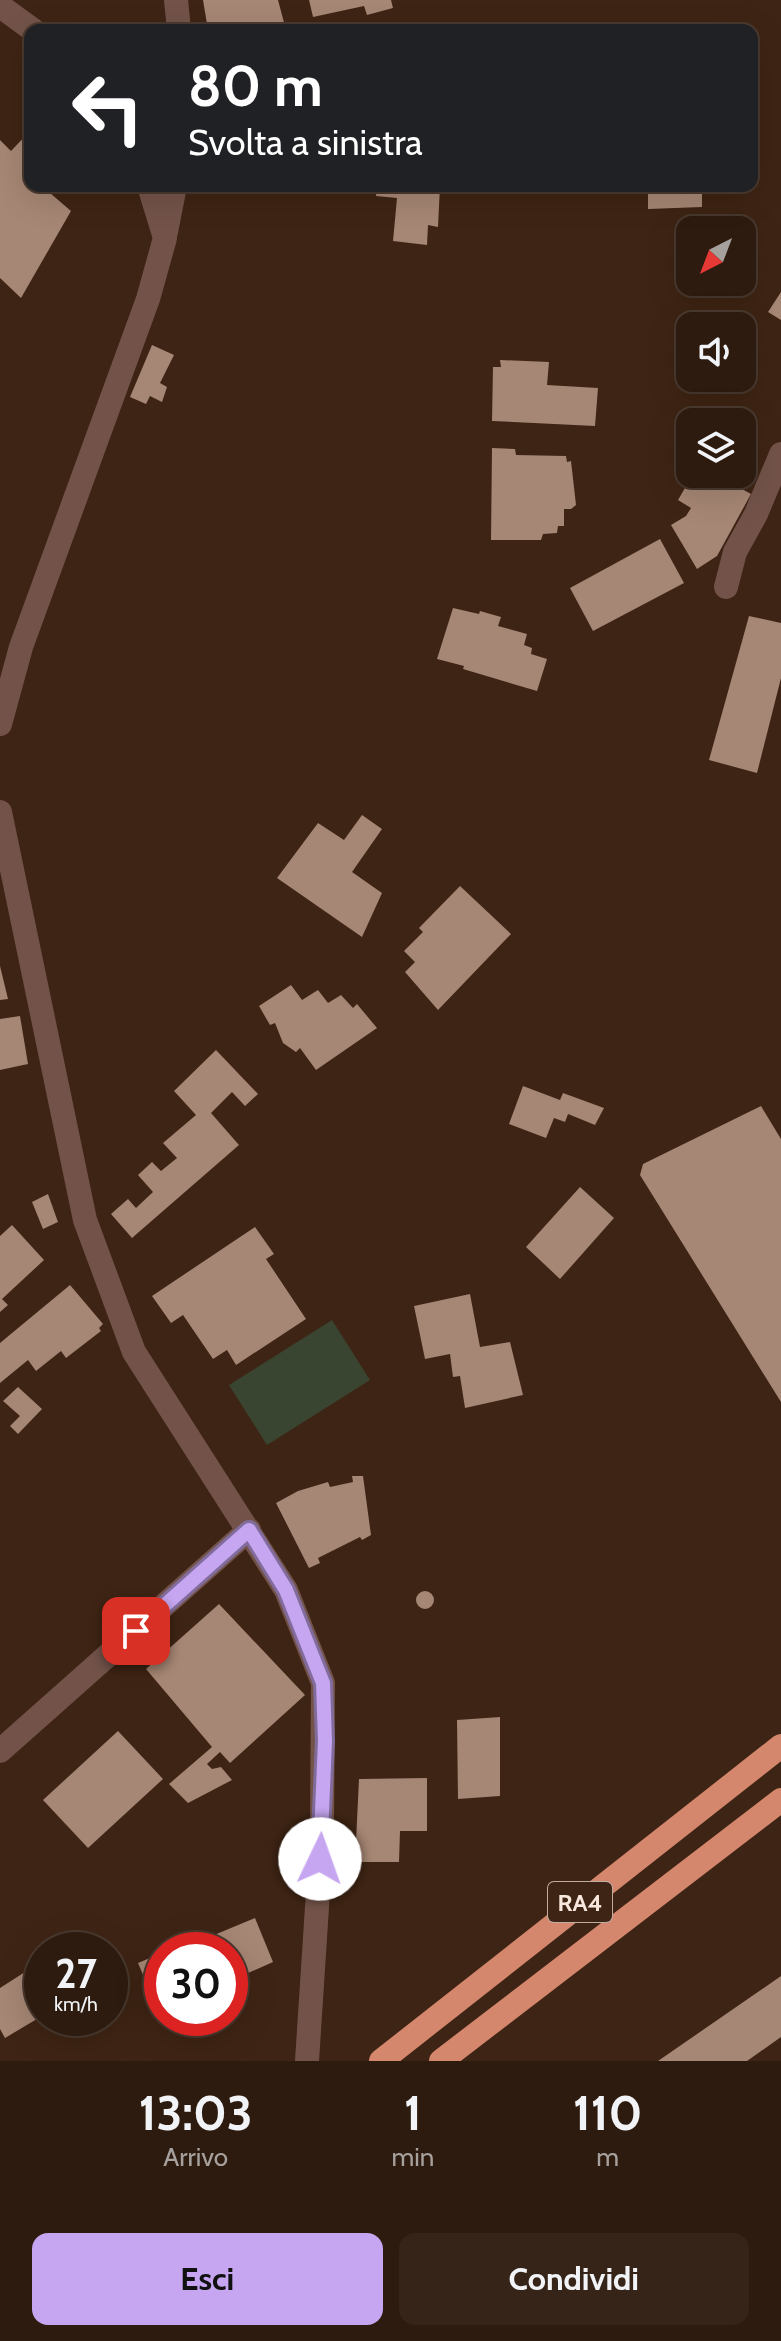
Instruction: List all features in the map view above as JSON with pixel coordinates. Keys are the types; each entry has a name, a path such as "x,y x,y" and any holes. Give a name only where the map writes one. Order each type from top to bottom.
{"highway":[{"name":"RA4","path":"381,2061 781,1746"},
{"name":"RA4","path":"441,2061 781,1800"}],"street":[{"path":"176,0 178,24"},
{"path":"0,6 25,24"},
{"path":"151,192 165,238"},
{"path":"0,724 21,647 148,299 174,192"},
{"path":"726,587 735,552 756,514 781,454"},
{"path":"0,812 85,1220 134,1352 286,1590 323,1683 322,1830 307,2061"},
{"path":"0,1751 249,1530"}],"green space":[{"path":"332,1320 370,1380 267,1445 229,1385"}],"building":[{"path":"203,0 278,0 284,24 207,24"},
{"path":"309,0 391,0 393,8 367,15 364,6 313,17"},
{"path":"24,137 24,192 51,192 71,211 21,298 0,278 0,140 11,151"},
{"path":"376,192 440,192 438,227 428,225 427,245 393,241 397,198 376,196"},
{"path":"648,192 702,192 702,207 648,209"},
{"path":"781,292 781,320 768,312"},
{"path":"152,345 174,355 160,383 167,387 162,402 150,396 146,404 130,397"},
{"path":"500,360 549,362 547,385 598,388 595,426 492,421 493,367 501,367"},
{"path":"492,448 515,449 516,455 566,456 567,462 571,461 576,505 564,509 564,526 558,526 557,533 543,534 541,540 491,540"},
{"path":"685,488 740,488 751,494 717,556 697,569 671,525 686,516 691,508 678,500"},
{"path":"660,539 684,583 593,631 570,588"},
{"path":"453,608 501,617 498,626 527,634 524,645 532,648 531,654 547,659 537,691 437,659"},
{"path":"749,616 781,623 781,678 757,773 709,760"},
{"path":"362,815 382,829 352,872 382,893 362,937 277,878 318,823 344,840"},
{"path":"460,886 511,934 438,1010 405,972 415,962 404,951 423,932 419,928"},
{"path":"0,966 8,999 0,1000"},
{"path":"291,985 302,1000 318,990 328,1003 341,995 353,1008 357,1004 377,1028 316,1070 300,1048 296,1052 283,1043 275,1023 270,1025 259,1006"},
{"path":"20,1016 28,1064 0,1070 0,1019"},
{"path":"216,1050 258,1094 245,1106 232,1092 211,1113 239,1145 132,1238 111,1214 128,1199 136,1208 153,1192 138,1175 152,1162 161,1171 177,1158 163,1143 196,1115 174,1091"},
{"path":"523,1086 560,1100 563,1093 604,1108 595,1125 568,1114 565,1122 554,1118 546,1138 509,1124"},
{"path":"761,1106 781,1139 781,1402 640,1175 643,1164"},
{"path":"580,1187 614,1218 560,1279 526,1247"},
{"path":"48,1194 58,1222 43,1229 32,1202"},
{"path":"12,1225 44,1260 2,1299 8,1305 0,1312 0,1236"},
{"path":"255,1227 274,1254 266,1259 306,1319 236,1365 227,1350 213,1359 183,1315 171,1323 152,1296"},
{"path":"70,1285 103,1324 99,1328 101,1331 66,1358 61,1351 36,1371 28,1360 0,1383 0,1343"},
{"path":"470,1294 480,1347 510,1342 523,1395 465,1408 460,1376 453,1377 450,1354 425,1359 414,1306"},
{"path":"18,1387 42,1409 18,1434 10,1426 20,1416 3,1401"},
{"path":"352,1476 363,1476 371,1535 362,1540 360,1537 318,1558 320,1563 309,1568 276,1503 298,1491 328,1482 330,1487 353,1482"},
{"path":"425,1591 434,1600 425,1609 416,1600"},
{"path":"219,1604 305,1695 230,1763 220,1752 207,1764 212,1769 221,1767 232,1780 188,1803 169,1784 212,1747 146,1669"},
{"path":"500,1717 500,1796 458,1799 457,1720"},
{"path":"118,1731 163,1779 88,1848 43,1800"},
{"path":"427,1778 427,1831 400,1831 399,1862 355,1862 359,1779"},
{"path":"255,1918 273,1962 248,1973 248,1932 221,1932"},
{"path":"144,1960 144,1977 138,1963"},
{"path":"24,1973 24,2027 5,2038 0,2029 0,1988"},
{"path":"781,1976 781,2037 747,2061 658,2061"}],"route":[{"path":"136,1631 249,1530 286,1590 323,1683 325,1741 320,1859"}]}
